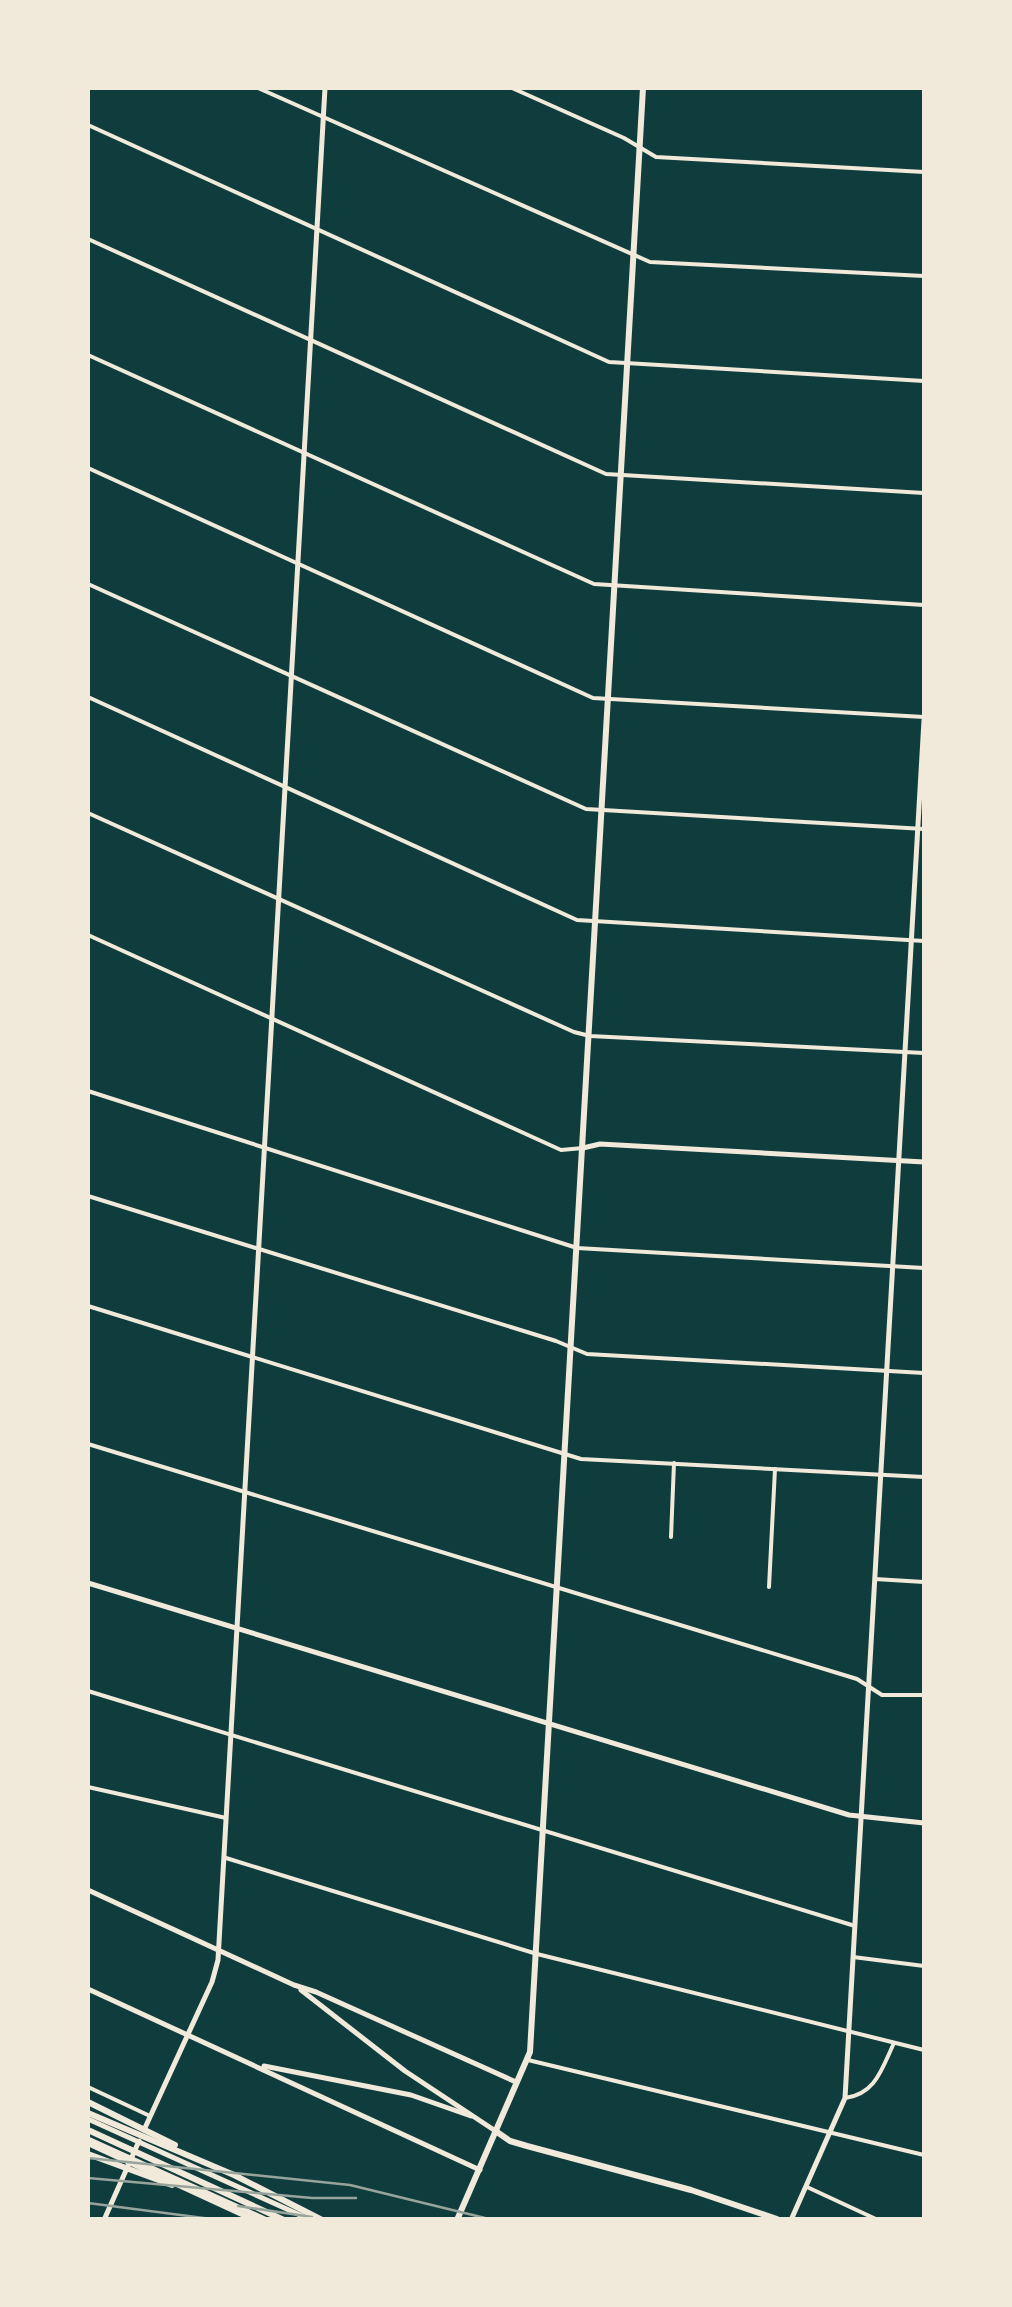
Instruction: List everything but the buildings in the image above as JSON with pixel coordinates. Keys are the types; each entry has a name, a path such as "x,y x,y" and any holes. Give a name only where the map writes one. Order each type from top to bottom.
{"main road":[{"path":"457,2220 528,2060 644,88"},
{"path":"88,2102 322,2220"},
{"path":"88,2116 234,2175"},
{"path":"88,2130 284,2220"},
{"path":"497,2132 510,2141 692,2190 776,2220"},
{"path":"88,2141 255,2220"},
{"path":"88,2154 158,2182 183,2187"}],"street":[{"path":"258,88 650,262 924,276"},
{"path":"105,2216 214,1977 219,1950 326,88"},
{"path":"512,88 656,156 924,172"},
{"path":"88,124 609,362 924,381"},
{"path":"88,240 606,474 924,493"},
{"path":"88,355 594,584 924,604"},
{"path":"88,468 593,698 924,719 921,829 845,2098 792,2220"},
{"path":"88,584 586,809 921,829"},
{"path":"88,698 577,920 924,941"},
{"path":"88,812 574,1032 924,1054"},
{"path":"88,935 561,1150 600,1144 924,1162"},
{"path":"88,1092 578,1248 924,1268"},
{"path":"88,1196 587,1354 924,1373"},
{"path":"88,1306 581,1459 924,1477"},
{"path":"88,1444 857,1678 882,1695 924,1695"},
{"path":"671,1537 674,1463"},
{"path":"769,1587 775,1469"},
{"path":"875,1579 924,1582"},
{"path":"88,1582 849,1814 924,1823"},
{"path":"88,1691 855,1926"},
{"path":"88,1787 226,1818"},
{"path":"224,1858 537,1954 924,2050"},
{"path":"88,1890 294,1986 519,2083"},
{"path":"854,1957 924,1966"},
{"path":"294,1986 405,2071 497,2132"},
{"path":"88,1989 480,2170"},
{"path":"845,2098 858,2096 874,2085 894,2044"},
{"path":"528,2060 924,2156"},
{"path":"256,2065 411,2095 484,2121"},
{"path":"88,2087 150,2116"},
{"path":"88,2116 312,2220"},
{"path":"88,2141 267,2220"},
{"path":"807,2188 878,2220"}],"railway":[{"path":"88,2158 350,2185 485,2218"},
{"path":"88,2178 312,2198 356,2198"},
{"path":"88,2203 219,2220"},
{"path":"238,2206 312,2217"}]}
